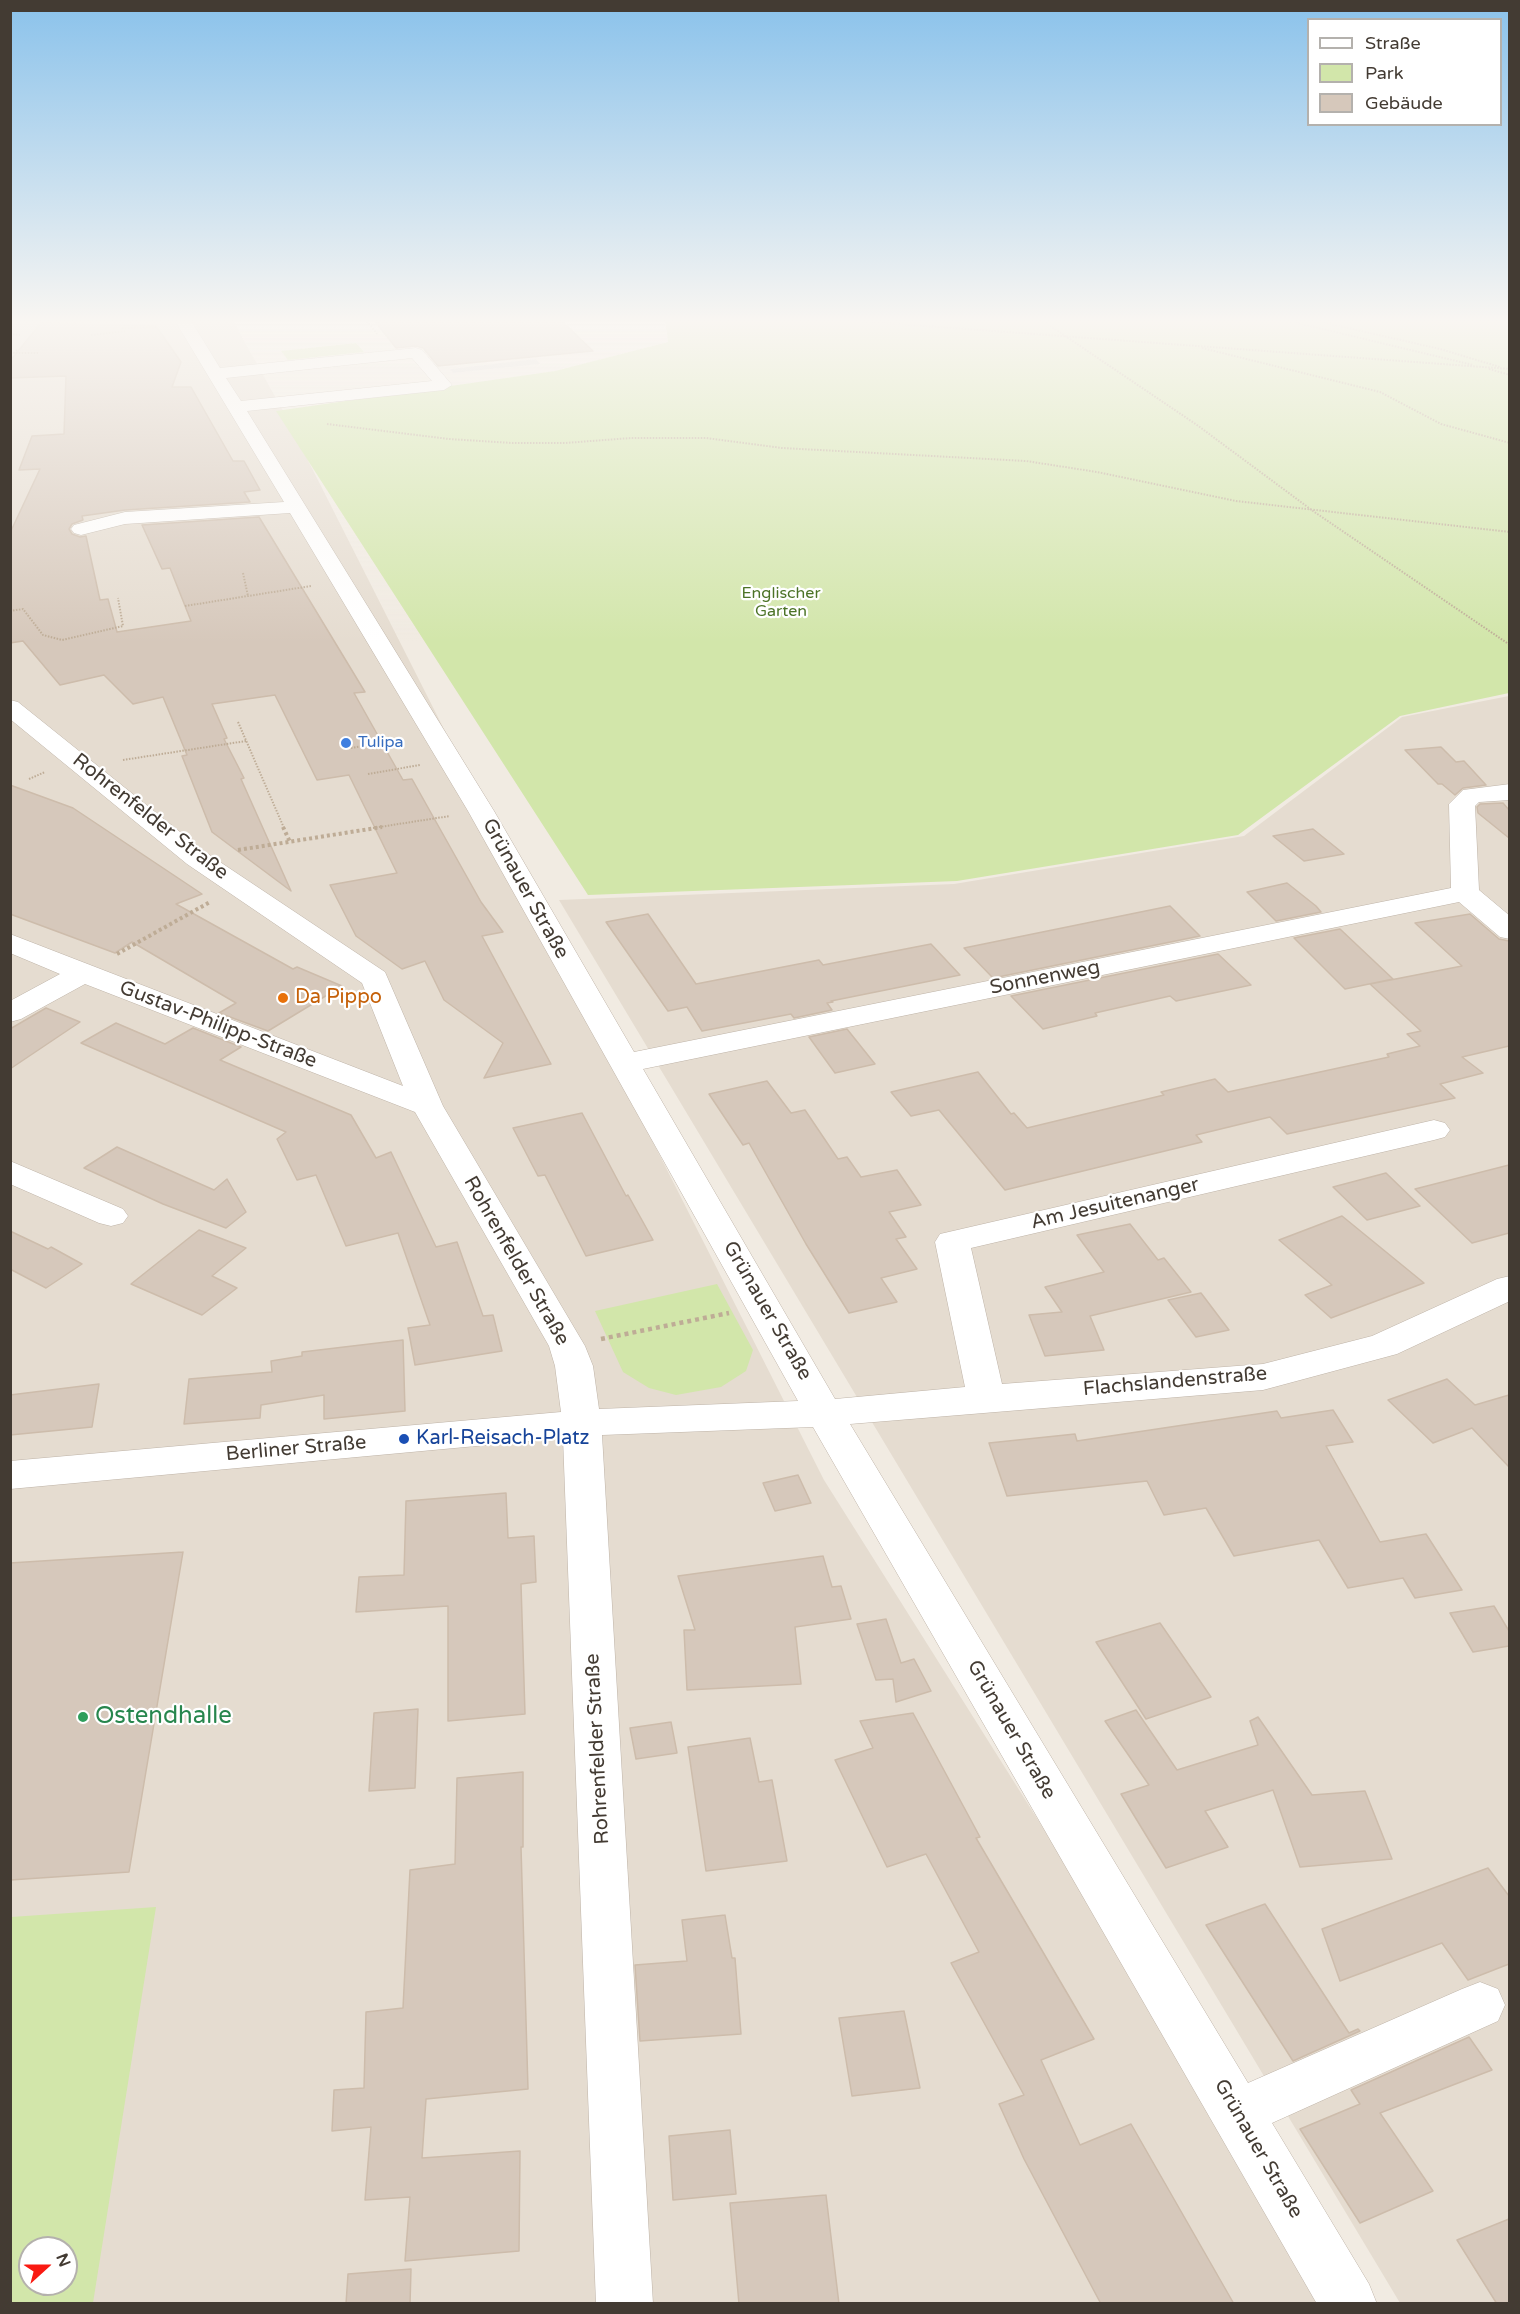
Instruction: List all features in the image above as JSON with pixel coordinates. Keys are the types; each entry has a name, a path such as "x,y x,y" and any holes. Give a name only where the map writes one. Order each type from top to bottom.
{"street":[{"name":"Grünauer Straße","path":"247,427 481,811 556,947 765,1306 824,1413 1349,2304"},
{"path":"81,529 125,518 296,507"},
{"name":"Rohrenfelder Straße","path":"10,707 196,858 375,978 427,1106 567,1346 574,1366 582,1423 625,2304"},
{"path":"1509,792 1472,795 1462,804 1465,893 1509,931"},
{"name":"Sonnenweg","path":"624,1063 1465,893"},
{"name":"Gustav-Philipp-Straße","path":"10,942 83,973 427,1106"},
{"path":"10,1013 83,973"},
{"name":"Am Jesuitenanger","path":"987,1398 952,1242 1434,1130"},
{"path":"10,1171 111,1216"},
{"name":"Flachslandenstraße","path":"824,1413 1263,1377 1384,1345 1509,1287"},
{"path":"582,1423 824,1413"},
{"name":"Berliner Straße","path":"10,1475 582,1423"},
{"path":"1237,2113 1480,2005"}],"path":[{"path":"349,427 449,439 512,443 565,443 631,438 706,438 782,448 1026,461 1097,472 1236,501 1509,532"},
{"path":"1200,427 1313,511 1509,645"},
{"path":"1452,427 1509,443"},
{"path":"243,573 248,596"},
{"path":"185,606 341,582"},
{"path":"10,610 22,609 43,635 62,640 123,626 118,598"},
{"path":"238,722 290,842"},
{"path":"351,748 434,734"},
{"path":"83,766 246,741"},
{"path":"368,774 450,760"},
{"path":"196,858 481,811"},
{"path":"83,973 240,886"},
{"path":"567,1346 765,1306"}],"shaded area":[{"path":"11,427 291,427 824,1480 1342,2303 11,2304"},
{"path":"1509,696 1509,2303 1400,2303 559,900 954,884 1244,836 1402,717"}],"green space":[{"name":"Englischer Garten","path":"286,427 1509,427 1509,693 1400,716 1238,835 957,881 588,895"},
{"path":"717,1284 753,1350 746,1371 721,1387 676,1395 649,1388 623,1372 595,1311"},
{"path":"156,1907 93,2303 11,2303 11,1917"}],"building":[{"path":"64,427 214,427 233,461 244,461 260,490 244,492 250,502 125,510 82,516 83,520 72,524 69,529 72,534 80,537 86,536 100,600 108,599 117,632 191,621 170,568 162,569 142,525 259,517 365,692 354,693 403,780 412,779 481,902 503,932 482,936 551,1064 484,1078 503,1043 444,1000 425,961 402,969 356,936 330,885 397,873 349,775 317,780 275,695 212,704 227,738 224,739 244,778 241,779 291,891 212,832 182,756 187,755 163,697 133,704 104,675 60,685 23,641 10,643 10,533 40,469 19,470 32,436 64,434"},
{"path":"1441,747 1456,762 1464,761 1486,785 1463,788 1455,795 1442,784 1438,784 1405,750"},
{"path":"10,785 73,808 202,894 176,904 293,969 297,967 342,986 268,1031 219,1013 236,1003 132,942 115,953 10,914"},
{"path":"1503,803 1509,810 1509,838 1478,813 1477,807 1480,804"},
{"path":"1313,829 1344,854 1304,861 1273,836"},
{"path":"1287,883 1321,912 1276,921 1247,892"},
{"path":"1170,906 1200,936 993,978 964,948"},
{"path":"648,914 696,984 819,960 823,965 931,944 960,975 831,1001 833,1002 827,1003 832,1010 794,1018 791,1014 702,1031 687,1007 668,1011 606,922"},
{"path":"1470,914 1499,939 1509,941 1509,1046 1462,1057 1483,1073 1440,1084 1455,1098 1287,1134 1270,1117 1196,1135 1202,1142 1005,1190 939,1110 911,1116 891,1092 978,1072 1011,1114 1014,1113 1027,1128 1164,1095 1161,1092 1215,1079 1228,1092 1389,1057 1387,1054 1420,1046 1407,1034 1421,1031 1370,984 1462,966 1415,923"},
{"path":"1340,929 1393,979 1345,989 1294,938"},
{"path":"1218,954 1251,985 1176,1001 1170,996 1095,1013 1097,1016 1043,1029 1011,996"},
{"path":"46,1008 80,1022 10,1069 10,1029"},
{"path":"116,1023 165,1044 193,1028 241,1047 220,1060 351,1115 376,1158 391,1152 436,1247 457,1242 483,1316 493,1315 502,1351 415,1365 408,1328 430,1325 398,1233 346,1246 316,1175 297,1180 277,1139 286,1132 81,1043"},
{"path":"847,1029 875,1064 835,1073 809,1037"},
{"path":"767,1081 791,1113 805,1110 838,1159 847,1157 861,1177 897,1170 921,1205 889,1212 906,1237 896,1239 917,1269 881,1278 897,1302 849,1313 806,1244 749,1143 743,1145 709,1094"},
{"path":"582,1113 626,1196 628,1195 653,1240 586,1256 545,1175 538,1176 513,1128"},
{"path":"117,1147 214,1190 227,1179 246,1212 226,1228 163,1204 84,1168"},
{"path":"1509,1165 1509,1233 1472,1243 1415,1189"},
{"path":"1386,1173 1420,1206 1367,1220 1333,1187"},
{"path":"1342,1216 1424,1283 1331,1318 1305,1295 1332,1285 1279,1240"},
{"path":"1130,1224 1158,1260 1164,1258 1191,1292 1090,1316 1104,1350 1045,1356 1029,1315 1062,1312 1045,1287 1104,1272 1077,1235"},
{"path":"199,1230 246,1248 212,1276 237,1288 202,1315 131,1284"},
{"path":"10,1231 48,1249 51,1247 82,1264 46,1288 10,1269"},
{"path":"1201,1293 1229,1330 1196,1337 1168,1300"},
{"path":"403,1340 405,1411 324,1419 324,1395 261,1405 260,1418 184,1424 189,1379 272,1372 271,1361 302,1356 302,1352"},
{"path":"1447,1379 1475,1405 1509,1395 1509,1467 1472,1428 1433,1443 1388,1400"},
{"path":"99,1384 92,1427 10,1435 10,1395"},
{"path":"1333,1410 1353,1442 1326,1446 1380,1542 1426,1534 1462,1590 1415,1598 1403,1578 1348,1588 1319,1540 1234,1556 1206,1508 1164,1515 1147,1481 1007,1496 989,1443 1075,1434 1077,1441 1277,1411 1281,1418"},
{"path":"798,1475 811,1503 775,1511 763,1483"},
{"path":"506,1493 508,1538 534,1536 536,1582 521,1584 525,1714 448,1721 448,1606 356,1612 359,1577 404,1575 406,1501"},
{"name":"Ostendhalle","path":"183,1552 129,1872 10,1880 10,1563"},
{"path":"823,1556 832,1587 841,1586 851,1619 795,1627 801,1684 687,1690 684,1630 695,1630 678,1576"},
{"path":"1494,1606 1509,1631 1509,1646 1473,1652 1450,1613"},
{"path":"886,1619 901,1663 914,1659 931,1691 896,1702 893,1679 876,1680 857,1624"},
{"path":"1160,1623 1211,1697 1146,1719 1096,1642"},
{"path":"418,1709 415,1788 369,1791 374,1713"},
{"path":"1136,1710 1177,1770 1258,1745 1250,1721 1258,1717 1312,1795 1365,1791 1392,1859 1300,1867 1273,1790 1205,1811 1228,1847 1166,1868 1121,1794 1149,1785 1105,1721"},
{"path":"913,1713 980,1837 976,1838 1094,2039 1041,2060 1080,2145 1131,2124 1234,2304 1101,2304 1024,2159 999,2104 1024,2095 951,1963 979,1952 926,1854 887,1867 835,1760 873,1748 860,1721"},
{"path":"671,1722 677,1753 636,1759 630,1728"},
{"path":"750,1738 759,1782 772,1780 787,1861 706,1871 688,1747"},
{"path":"523,1772 523,1847 521,1847 528,2089 426,2099 422,2158 520,2151 519,2251 405,2261 410,2197 365,2200 371,2127 332,2131 334,2090 364,2088 366,2012 403,2008 410,1870 455,1864 457,1778"},
{"path":"1488,1868 1509,1896 1509,1964 1468,1980 1442,1943 1340,1981 1322,1929"},
{"path":"1265,1904 1349,2033 1358,2029 1360,2031 1293,2061 1206,1925"},
{"path":"725,1915 732,1958 735,1958 741,2034 640,2041 635,1965 687,1961 682,1920"},
{"path":"904,2011 920,2088 852,2096 839,2018"},
{"path":"1469,2037 1492,2070 1380,2113 1433,2191 1360,2223 1300,2129 1360,2104 1351,2090"},
{"path":"730,2130 736,2194 673,2200 669,2136"},
{"path":"826,2195 839,2304 739,2304 730,2203"},
{"path":"1509,2219 1509,2304 1497,2304 1457,2240"},
{"path":"411,2269 410,2304 346,2304 348,2274"}],"place":[{"name":"Tulipa","path":"346,743"},
{"name":"Da Pippo","path":"283,998"},
{"name":"Karl-Reisach-Platz","path":"404,1439"},
{"name":"Ostendhalle","path":"83,1717"}]}
